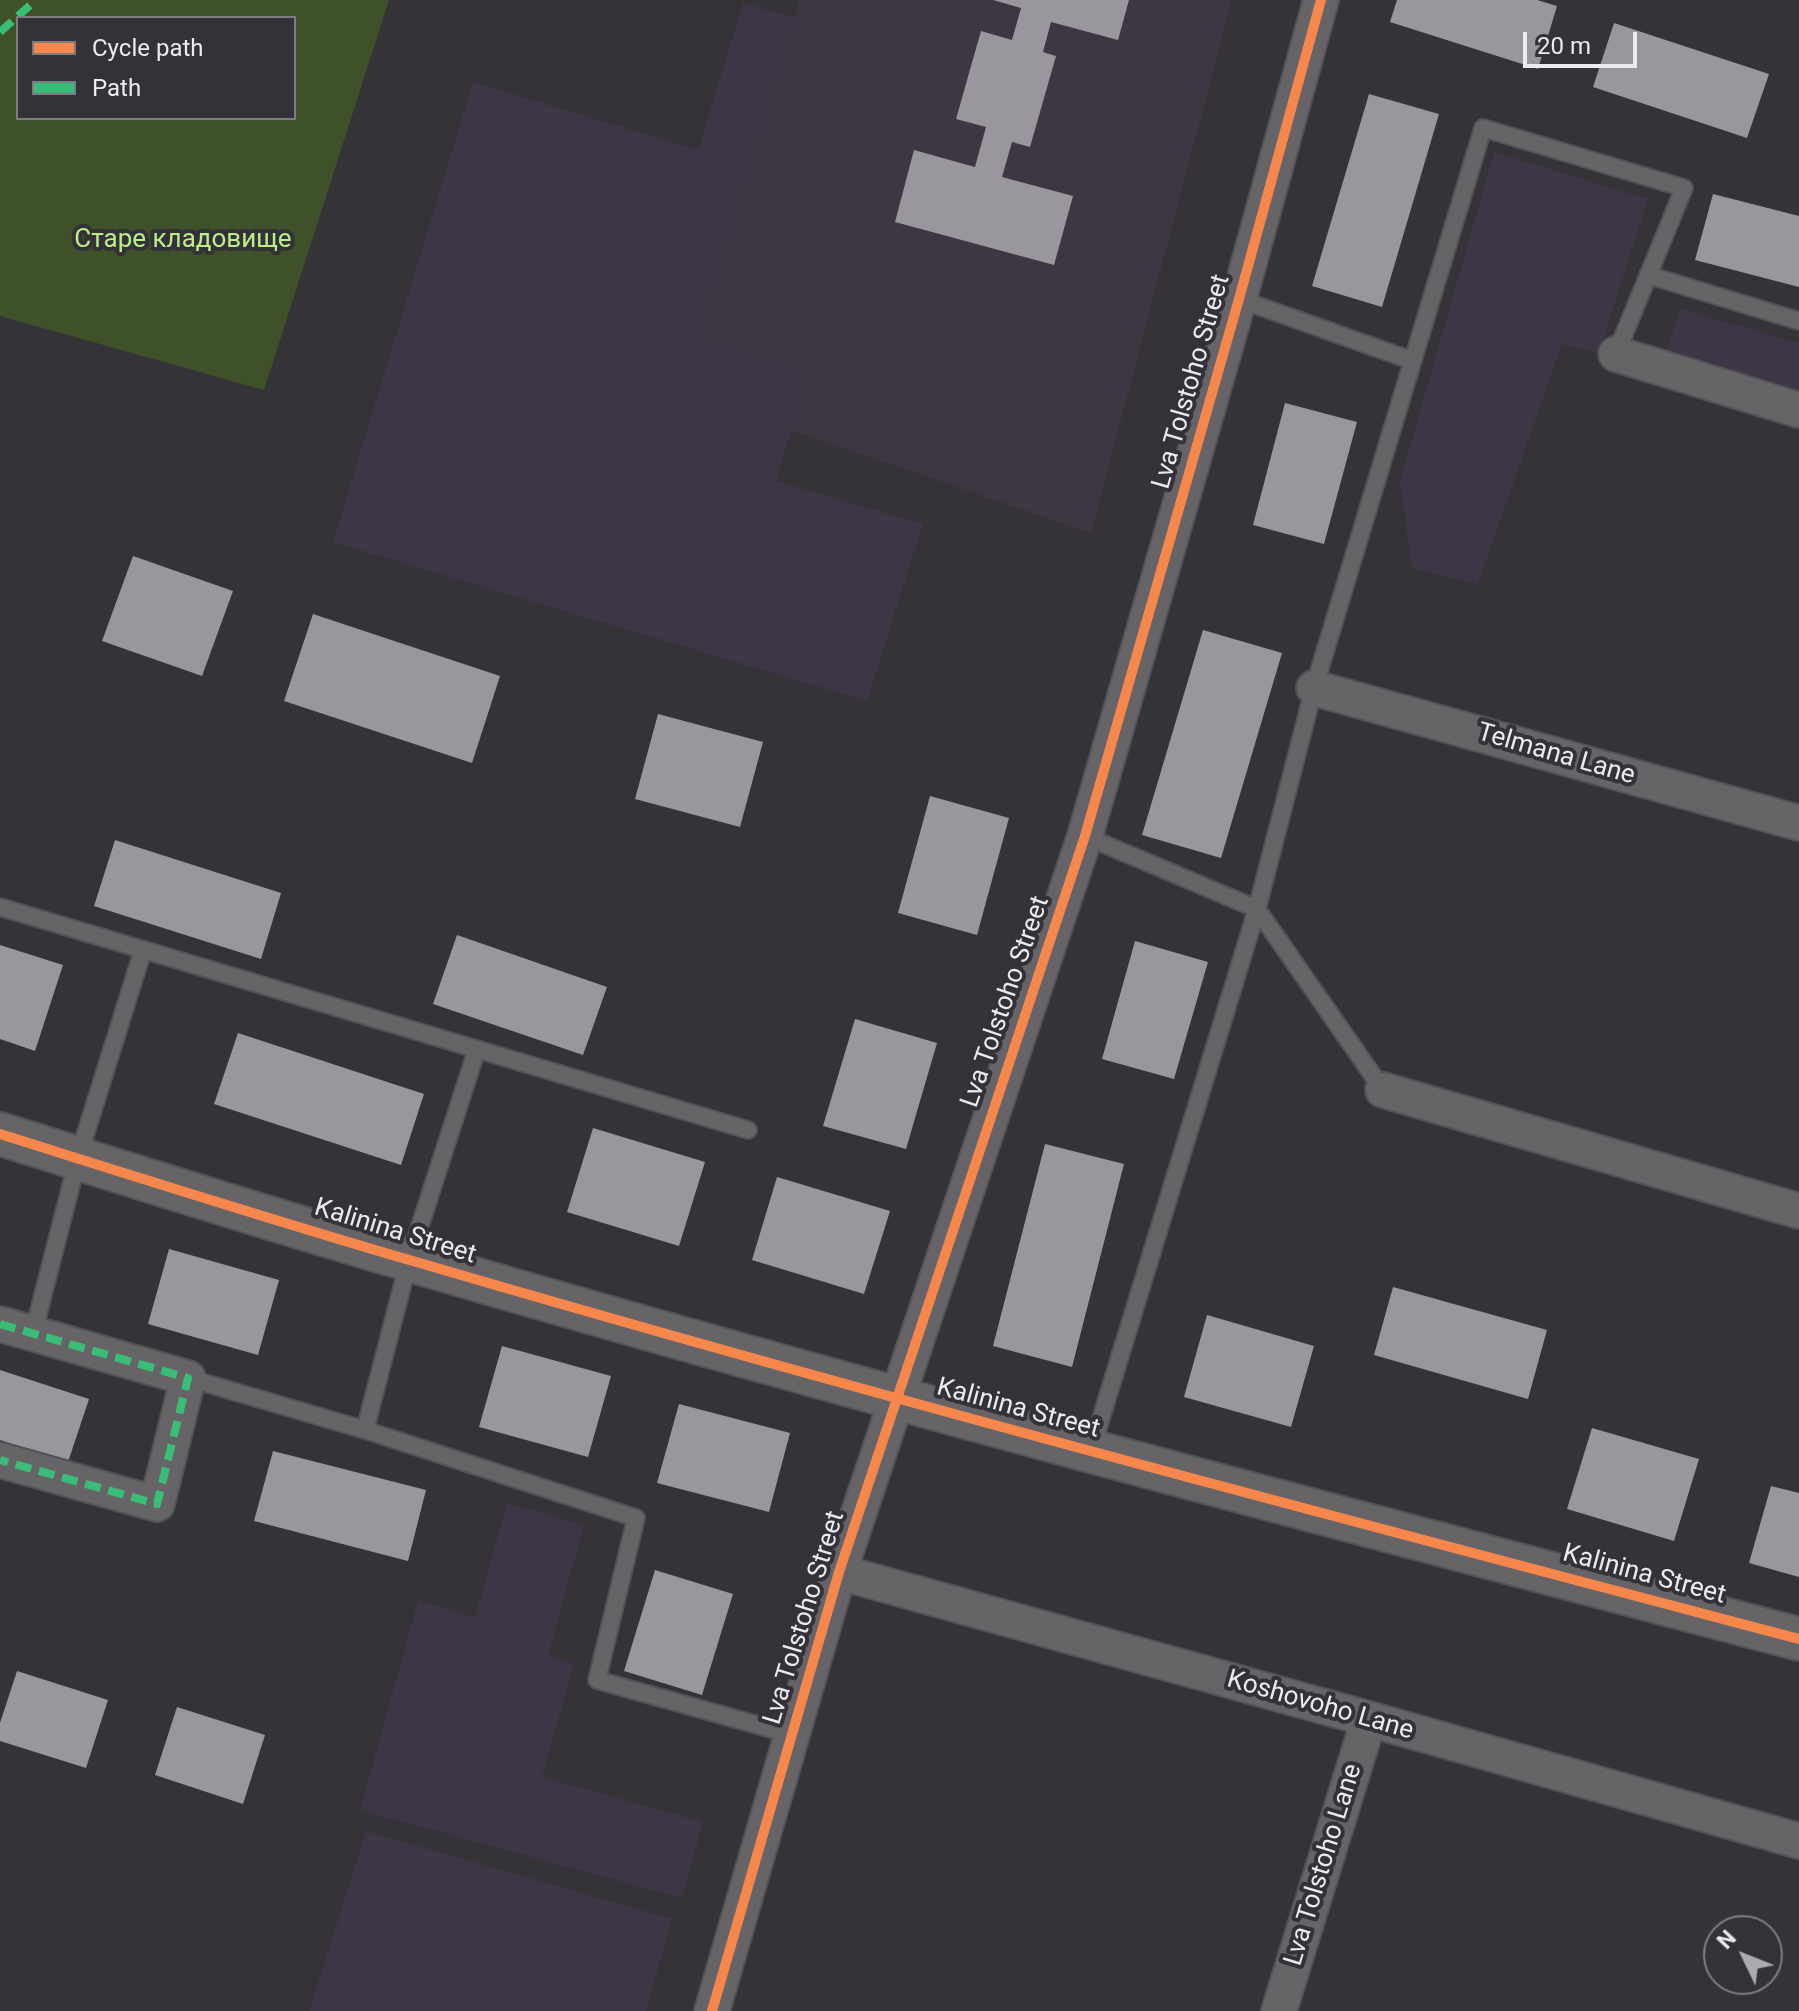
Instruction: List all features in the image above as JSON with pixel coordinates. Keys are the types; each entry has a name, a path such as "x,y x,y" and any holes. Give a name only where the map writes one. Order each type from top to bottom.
{"street":[{"name":"Lva Tolstoho Street","path":"712,2011 839,1572 1085,836 1321,0"},
{"path":"1616,354 1799,410"},
{"name":"Telmana Lane","path":"1314,688 1799,823"},
{"path":"1383,1090 1799,1211"},
{"name":"Kalinina Street","path":"0,1134 409,1260 896,1399 1799,1639"},
{"path":"0,1324 188,1378 157,1504 0,1460"},
{"name":"Koshovoho Lane","path":"839,1572 1799,1841"},
{"name":"Lva Tolstoho Lane","path":"1279,2011 1369,1719"}],"lane":[{"path":"1091,1452 1257,909 1314,688 1483,128 1684,188 1616,354"},
{"path":"1648,275 1799,321"},
{"path":"1239,299 1413,361"},
{"path":"1085,836 1257,909 1383,1090"},
{"path":"0,907 748,1130"},
{"path":"33,1334 78,1158 143,950"},
{"path":"365,1430 409,1260 477,1049"},
{"path":"188,1378 365,1430 636,1518 597,1680 793,1735"}],"shaded area":[{"path":"800,0 1232,0 1091,533 791,430 809,372 697,339"},
{"path":"743,3 795,18 697,338 809,372 776,481 923,524 867,701 333,542 473,82 698,150"},
{"path":"1494,152 1648,199 1599,353 1562,344 1478,584 1412,568 1400,481"},
{"path":"1680,309 1799,343 1799,393 1666,353"},
{"path":"507,1503 584,1525 548,1656 574,1664 542,1777 703,1822 682,1898 360,1810 418,1601 475,1617"},
{"path":"366,1831 672,1919 646,2011 309,2011"}],"green space":[{"name":"Старе кладовище","path":"0,0 389,0 264,390 0,316"}],"building":[{"path":"993,0 1129,0 1118,40 1051,22 1043,52 1056,56 1030,147 1012,142 1002,177 1073,196 1054,265 895,222 914,150 975,167 986,127 956,119 981,31 1012,40 1021,8"},
{"path":"1397,0 1537,0 1557,6 1538,69 1390,22"},
{"path":"1614,23 1769,74 1747,138 1593,87"},
{"path":"1369,94 1439,114 1382,307 1312,286"},
{"path":"1713,194 1799,216 1799,287 1695,260"},
{"path":"1285,403 1357,422 1324,544 1253,525"},
{"path":"133,556 233,591 202,676 102,641"},
{"path":"313,614 500,676 472,763 284,701"},
{"path":"1203,630 1282,653 1221,858 1142,835"},
{"path":"658,714 763,742 740,827 635,799"},
{"path":"930,796 1009,818 977,935 898,913"},
{"path":"115,840 281,893 261,959 94,906"},
{"path":"457,935 607,987 583,1055 433,1004"},
{"path":"1135,941 1208,962 1174,1079 1102,1059"},
{"path":"0,945 63,965 35,1051 0,1039"},
{"path":"855,1019 937,1043 906,1149 823,1126"},
{"path":"238,1033 424,1094 401,1165 214,1104"},
{"path":"593,1128 705,1162 679,1246 567,1212"},
{"path":"1045,1144 1124,1164 1072,1367 993,1346"},
{"path":"777,1177 890,1211 864,1294 752,1260"},
{"path":"169,1249 279,1280 258,1355 148,1324"},
{"path":"1393,1287 1547,1330 1528,1399 1374,1355"},
{"path":"1207,1315 1314,1346 1291,1427 1184,1397"},
{"path":"502,1346 611,1376 588,1457 479,1427"},
{"path":"0,1370 89,1399 68,1462 0,1440"},
{"path":"679,1404 790,1433 769,1512 657,1483"},
{"path":"1592,1428 1699,1459 1674,1541 1567,1509"},
{"path":"273,1451 426,1490 408,1561 254,1521"},
{"path":"1771,1486 1799,1493 1799,1577 1749,1563"},
{"path":"655,1570 733,1594 702,1695 624,1671"},
{"path":"17,1671 108,1700 86,1768 0,1741 0,1723"},
{"path":"177,1707 265,1735 243,1804 155,1775"}],"marked path":[{"path":"18,16 36,0"},
{"path":"0,32 16,18"},
{"path":"0,1324 188,1378 157,1504 0,1460"}],"cycle path":[{"path":"712,2011 839,1572 1085,836 1321,0"},
{"path":"0,1134 361,1246 759,1360 1799,1639"}]}
